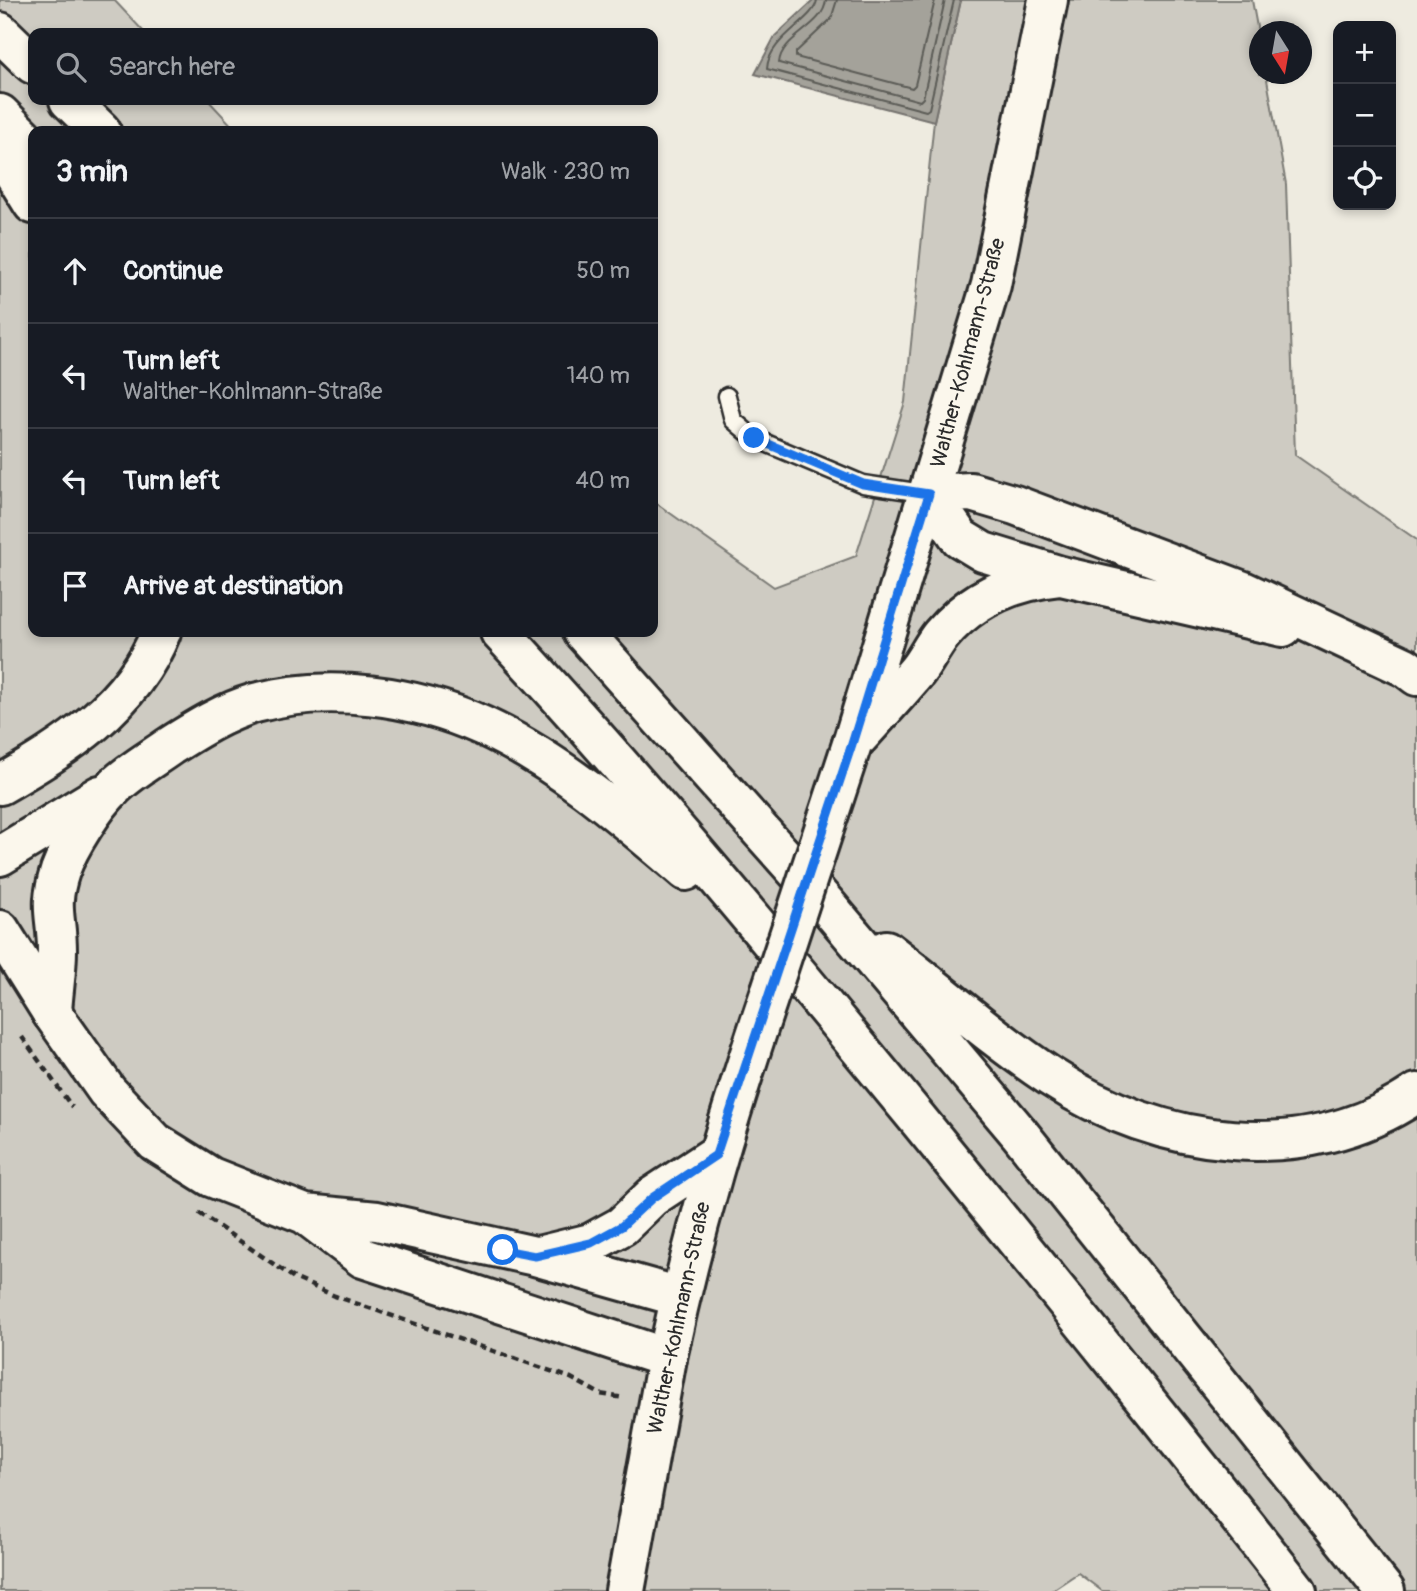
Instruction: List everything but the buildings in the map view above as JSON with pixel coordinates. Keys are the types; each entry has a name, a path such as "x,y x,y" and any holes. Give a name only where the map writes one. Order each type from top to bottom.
{"main road":[{"name":"Walther-Kohlmann-Straße","path":"625,1591 667,1358 721,1140 852,744 873,705 929,494 991,285 1048,0"},
{"path":"0,32 28,59"},
{"path":"74,105 96,126"},
{"path":"0,114 28,142"},
{"path":"0,152 28,196"},
{"path":"929,494 971,492 1015,505 1241,590 1363,646 1417,676"},
{"path":"929,494 960,538 983,552 1061,576 1363,646"},
{"path":"873,705 919,668 939,636 964,610 1025,580 1061,576"},
{"path":"0,785 63,748 107,713 150,659 158,637"},
{"path":"505,637 579,716 774,944 1156,1410 1297,1591"},
{"path":"587,637 826,904 1019,1133 1385,1591"},
{"path":"0,856 114,787 207,722 254,703 303,694 363,694 424,706 482,726 538,756 591,792 774,944"},
{"path":"52,1013 57,948 51,905 61,870 77,837 114,787"},
{"path":"826,904 1053,1078 1108,1107 1158,1127 1211,1139 1249,1143 1288,1140 1345,1129 1398,1107 1417,1093"},
{"path":"0,930 52,1013 107,1091 155,1142 211,1177 305,1214 363,1258 667,1358"},
{"path":"535,1256 591,1243 622,1226 721,1140"},
{"path":"305,1214 377,1221 535,1256 680,1297"}],"lane":[{"path":"727,396 733,420 754,438 863,484 929,494"}],"shaded area":[{"path":"0,0 114,0 140,28 28,28 28,105 213,105 232,126 28,126 28,637 658,637 658,505 774,587 856,556 905,402 934,121 961,0 1252,0 1256,21 1249,21 1249,84 1268,84 1286,184 1295,455 1417,540 1417,1591 1102,1591 1078,1573 1051,1591 0,1591"}],"water":[{"path":"814,0 961,0 934,121 755,74 775,36"}],"route":[{"path":"503,1250 535,1256 591,1243 622,1226 652,1198 716,1155 852,744 929,494 863,484 754,438"}]}
